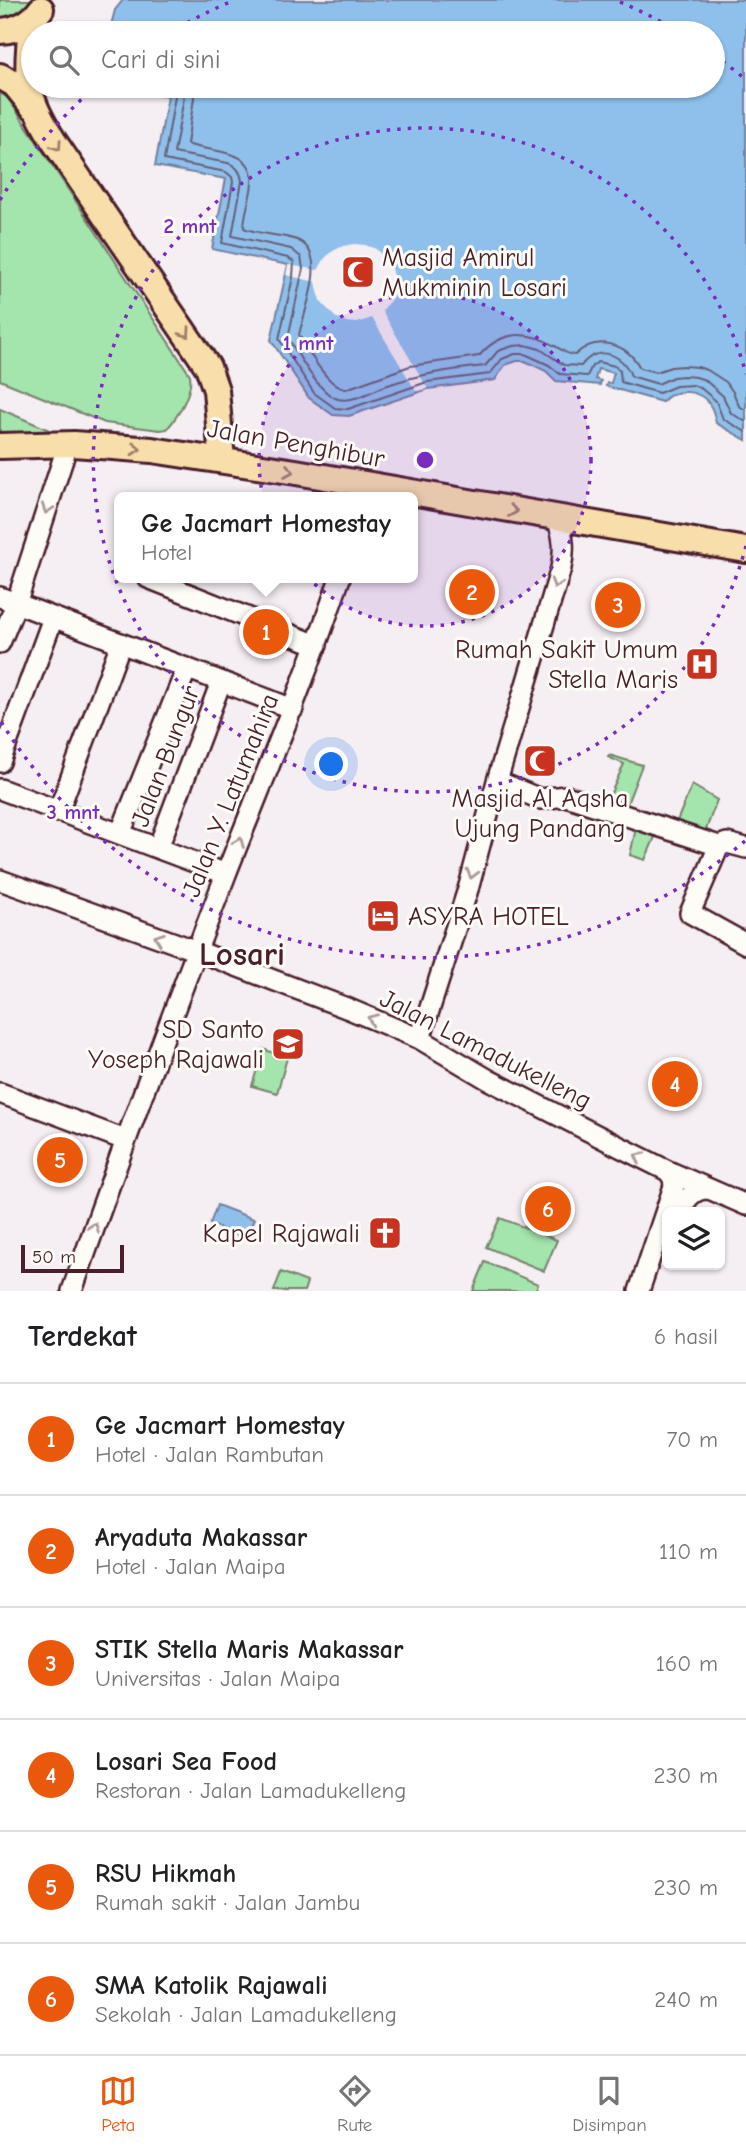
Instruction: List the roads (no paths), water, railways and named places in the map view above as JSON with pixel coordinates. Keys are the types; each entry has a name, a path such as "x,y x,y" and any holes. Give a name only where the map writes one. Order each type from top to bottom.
{"main road":[{"path":"28,21 42,7"},
{"path":"0,31 21,27"},
{"path":"0,76 14,84 21,93"},
{"path":"25,98 208,367 216,390 222,460"},
{"path":"32,98 36,112"},
{"name":"Jalan Penghibur","path":"0,446 68,444 152,450 222,460 370,492"},
{"name":"Jalan Penghibur","path":"418,499 746,550"}],"street":[{"path":"0,643 8,600 68,444"},
{"path":"420,1039 469,886 563,559 564,535 557,519"},
{"path":"161,583 317,645"},
{"name":"Jalan Y. Latumahira","path":"72,1291 125,1140 339,583"},
{"path":"8,600 293,709"},
{"path":"0,762 53,618"},
{"path":"58,812 121,643"},
{"path":"120,834 187,668"},
{"name":"Jalan Bungur","path":"158,848 221,682"},
{"path":"497,781 540,799 566,796 719,846 727,843 746,848"},
{"path":"0,789 226,874"},
{"path":"719,846 690,913 746,944"},
{"name":"Jalan Lamadukelleng","path":"0,880 197,951 420,1039 489,1080 668,1171 746,1205"},
{"path":"0,1093 125,1140"},
{"path":"640,1291 674,1186 668,1171"},
{"path":"683,1207 694,1192 703,1188 709,1189"},
{"path":"640,1291 662,1248"}],"water":[{"path":"123,0 746,0 746,440 716,423 707,401 695,394 681,392 662,402 606,386 611,383 614,373 598,369 595,379 601,381 600,385 556,381 546,371 525,361 505,365 495,380 428,389 349,416 333,415 309,398 271,340 288,265 212,249 226,179 155,166 168,98 725,98 725,21 112,21 115,10"},
{"path":"217,1205 254,1219 245,1239 210,1224"}],"place":[{"name":"Masjid Amirul Mukminin Losari","path":"358,272"},
{"name":"Aryaduta Makassar","path":"472,592"},
{"name":"STIK Stella Maris Makassar","path":"618,605"},
{"name":"Ge Jacmart Homestay","path":"266,632"},
{"name":"Rumah Sakit Umum Stella Maris","path":"702,664"},
{"name":"Masjid Al Aqsha Ujung Pandang","path":"540,761"},
{"name":"ASYRA HOTEL","path":"383,916"},
{"name":"SD Santo Yoseph Rajawali","path":"288,1044"},
{"name":"Losari Sea Food","path":"675,1084"},
{"name":"RSU Hikmah","path":"60,1160"},
{"name":"SMA Katolik Rajawali","path":"548,1209"},
{"name":"Kapel Rajawali","path":"385,1233"}],"district":[{"name":"Losari","path":"242,953"}]}
